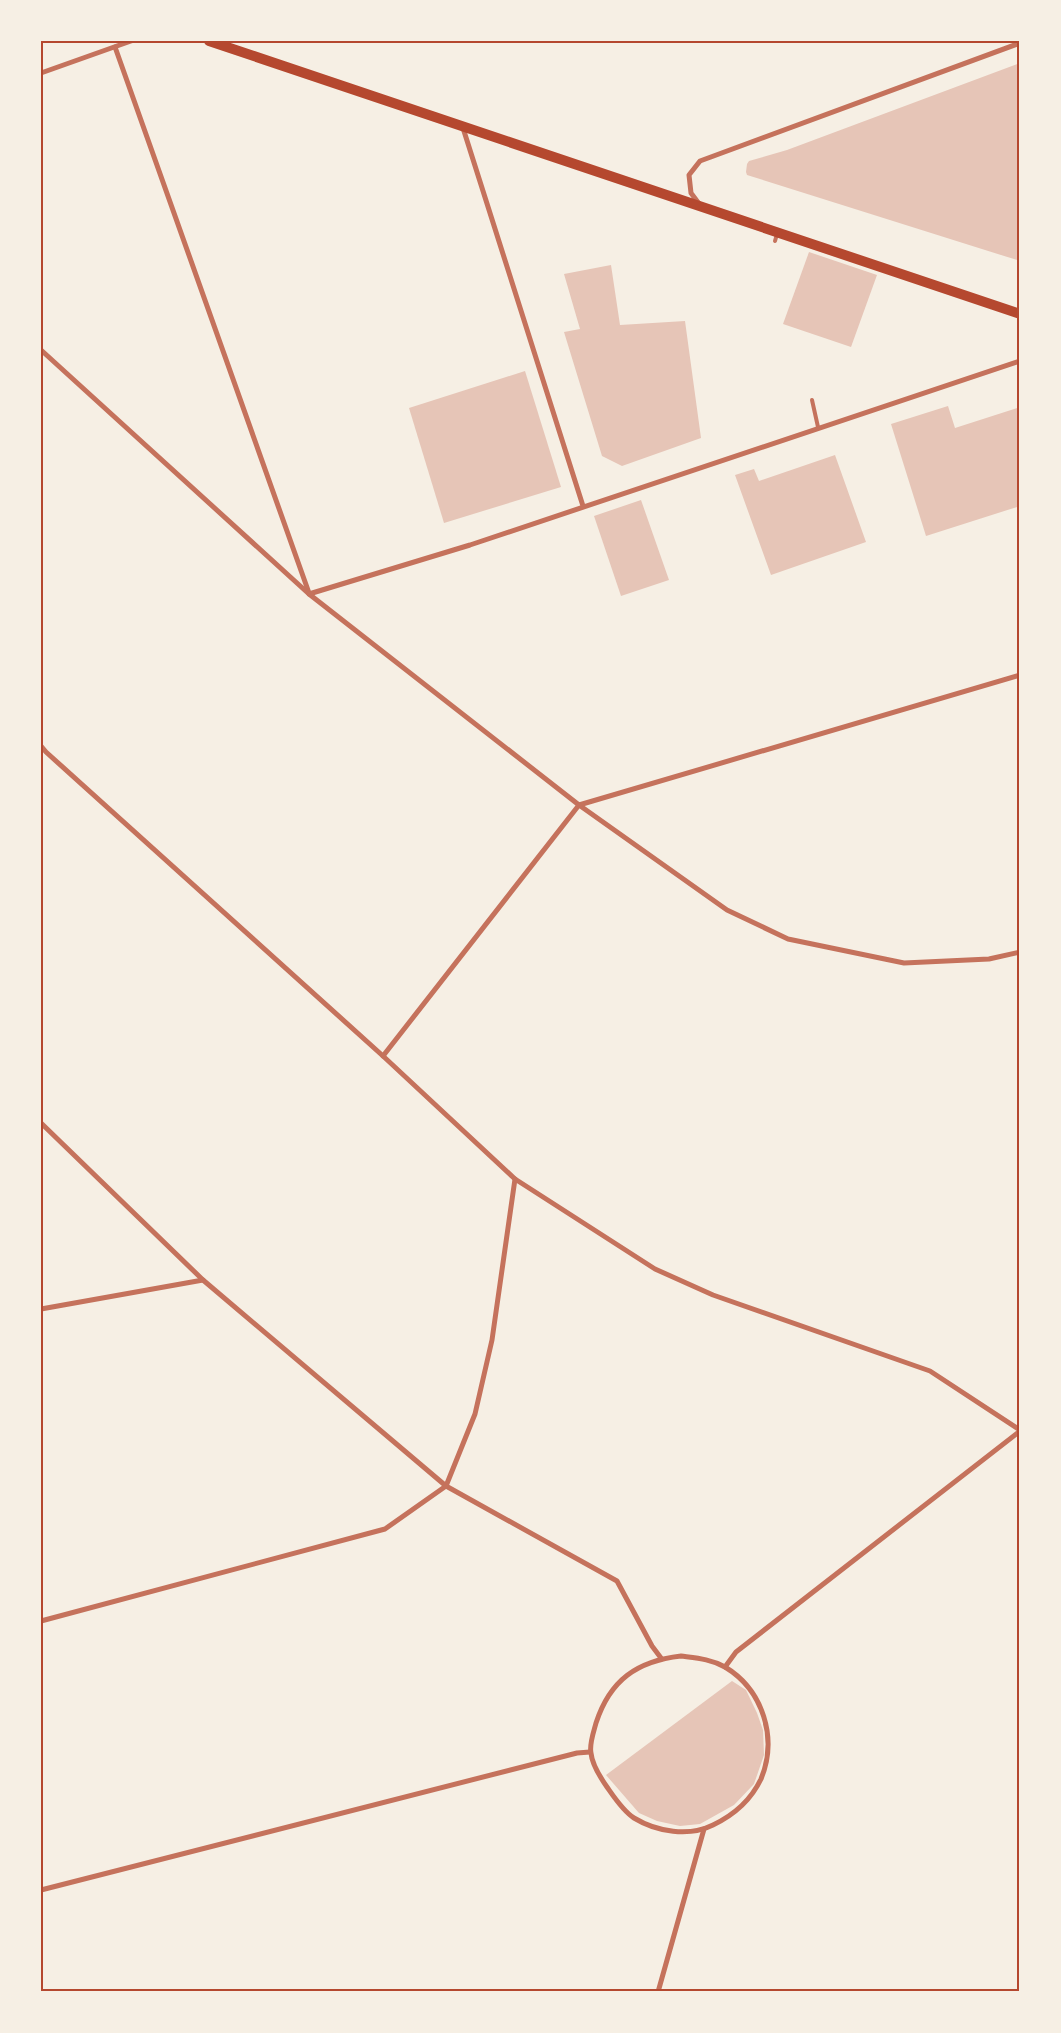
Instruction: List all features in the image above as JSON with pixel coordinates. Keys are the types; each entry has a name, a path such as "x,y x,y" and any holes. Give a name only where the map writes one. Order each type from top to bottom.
{"main road":[{"path":"209,41 463,126 704,210 776,238 1020,314"}],"street":[{"path":"41,73 132,41"},
{"path":"704,210 691,193 689,175 700,161 1020,43"},
{"path":"115,46 310,594"},
{"path":"463,126 583,506"},
{"path":"41,350 310,594 579,805 727,910 788,939 904,962 989,959 1020,952"},
{"path":"310,594 470,545 1020,361"},
{"path":"383,1056 579,805 1020,675"},
{"path":"41,746 44,752 383,1056 515,1179 655,1269 713,1295 930,1371 1020,1430 736,1652 725,1667"},
{"path":"41,1123 203,1280 446,1486 617,1581 652,1646 661,1658"},
{"path":"41,1621 385,1529 446,1486 475,1414 492,1340 515,1179"},
{"path":"41,1309 203,1280"},
{"path":"681,1656 708,1660 725,1667 752,1691 766,1724 768,1756 764,1771 753,1794 727,1818 704,1829 683,1832 656,1828 632,1817 599,1776 590,1752 602,1707 612,1690 626,1675 642,1665 661,1658 681,1656"},
{"path":"41,1890 577,1753 590,1752"},
{"path":"658,1992 704,1829"}],"lane":[{"path":"812,400 818,427"}],"building":[{"path":"1020,63 1020,261 747,175 747,164 749,161 787,150"},
{"path":"809,252 877,275 851,347 783,324"},
{"path":"611,265 620,325 685,321 701,438 622,466 602,456 564,332 580,329 564,274"},
{"path":"525,371 561,487 444,523 409,408"},
{"path":"948,406 955,428 1020,407 1020,506 926,536 891,424"},
{"path":"835,455 866,542 771,575 735,475 754,469 759,481"},
{"path":"641,500 669,580 621,596 594,516"},
{"path":"732,1681 746,1690 763,1730 764,1755 754,1784 734,1805 700,1824 680,1826 657,1821 639,1813 606,1775"}]}
